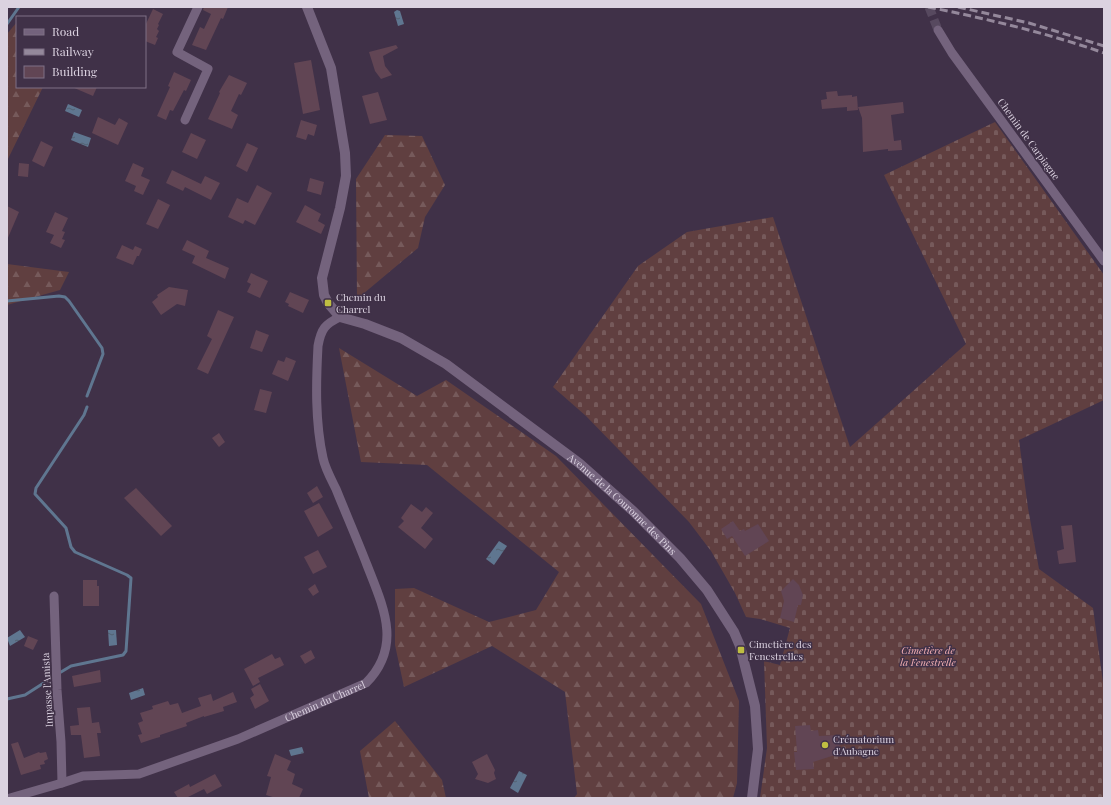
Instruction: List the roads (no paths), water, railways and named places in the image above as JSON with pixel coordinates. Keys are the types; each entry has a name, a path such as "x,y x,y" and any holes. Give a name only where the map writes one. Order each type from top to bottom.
{"street":[{"path":"185,120 208,69 177,52 198,7"},
{"path":"308,7 331,68 345,153 346,176 322,285 324,295 328,303 340,318"},
{"name":"Chemin de Carpiagne","path":"938,30 952,54 1104,261"},
{"name":"Chemin du Charrel","path":"10,798 83,776 139,774 238,739 366,683 375,674 381,663 386,647 387,628 384,609 354,532 323,459 316,412 319,335 325,326 340,318"},
{"name":"Avenue de la Couronne des Pins","path":"340,318 365,324 401,338 446,364 579,463 633,511 684,563 707,590 734,632 740,646 755,706 758,748 752,798"},
{"name":"Impasse l'Amista","path":"54,596 62,783"}],"water":[{"path":"397,10 400,11 404,24 398,26 394,12"},
{"path":"68,104 82,110 79,117 65,111"},
{"path":"74,132 91,138 88,147 71,140"},
{"path":"499,541 507,546 494,565 486,559"},
{"path":"20,630 25,637 10,646 7,638"},
{"path":"108,630 116,630 117,645 109,646"},
{"path":"143,688 145,695 131,700 129,693"},
{"path":"302,747 304,753 291,756 289,750"},
{"path":"519,771 527,775 518,793 510,788"}],"waterway":[{"path":"7,24 19,7"},
{"path":"7,301 59,296 65,297 69,301 102,348 103,354 87,396"},
{"path":"61,672 71,666 123,655 126,651 131,578 75,552 71,547 66,528 35,494 36,488 84,415 87,407"},
{"path":"7,699 25,695 50,679"}],"tunnel":[{"path":"929,7 938,30"}],"railway":[{"path":"928,7 1017,27 1104,53"},
{"path":"958,7 1029,23 1104,46"}],"place":[{"name":"Chemin du Charrel","path":"328,303"},
{"name":"Cimetière des Fenestrelles","path":"741,650"},
{"name":"Crématorium d'Aubagne","path":"825,745"}],"park label":[{"name":"Cimetière de la Fenestrelle","path":"928,656"}]}
